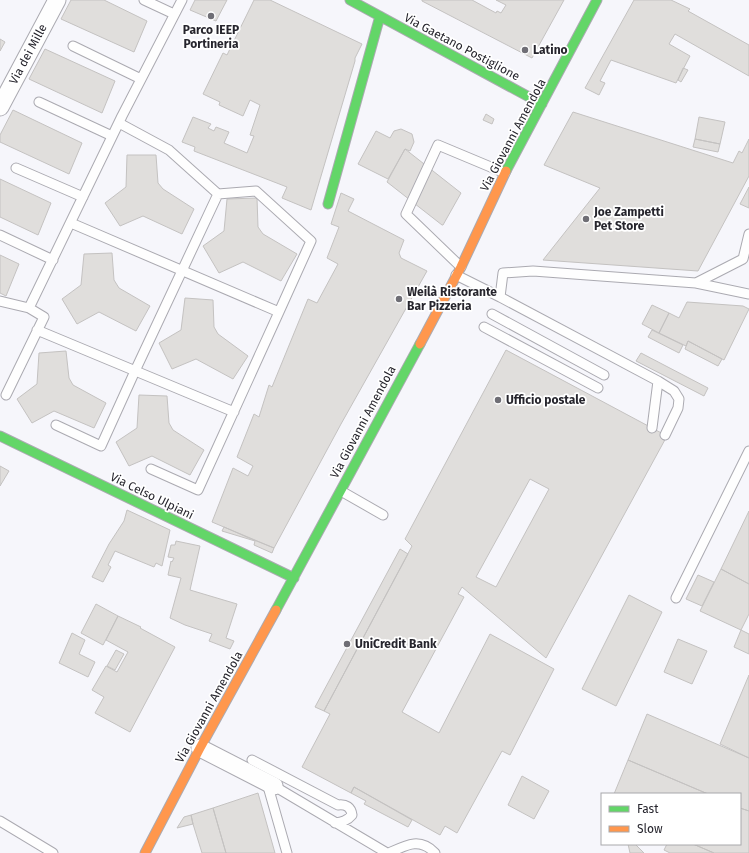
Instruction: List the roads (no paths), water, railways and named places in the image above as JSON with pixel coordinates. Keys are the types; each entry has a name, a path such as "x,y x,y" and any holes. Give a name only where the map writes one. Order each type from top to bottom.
{"main road":[{"name":"Via Gaetano Postiglione","path":"350,0 542,104"},
{"name":"Via Giovanni Amendola","path":"145,853 200,748 294,578 458,271 505,173 597,0"},
{"path":"328,204 380,16"},
{"name":"Via Celso Ulpiani","path":"0,436 294,578"}],"street":[{"name":"Via dei Mille","path":"0,107 56,0"},
{"path":"200,748 270,785"}],"lane":[{"path":"144,0 174,14"},
{"path":"29,308 118,123 182,0"},
{"path":"73,46 141,79"},
{"path":"39,102 112,136"},
{"path":"118,123 169,150 218,194 256,191 311,241 198,490 151,469"},
{"path":"505,173 438,145 406,214 458,271 500,297 658,381 674,392 679,399 678,408 665,435"},
{"path":"16,168 83,197"},
{"path":"56,425 101,446 218,194"},
{"path":"70,223 279,312"},
{"path":"696,283 746,259 749,234"},
{"path":"0,235 52,260"},
{"path":"500,297 502,274 533,270 696,283 749,294"},
{"path":"0,301 29,308 44,317 6,395"},
{"path":"492,314 604,375"},
{"path":"484,327 598,388"},
{"path":"37,330 234,412"},
{"path":"652,428 658,381"},
{"path":"676,598 749,451"},
{"path":"340,491 383,515"},
{"path":"252,760 338,805 349,807 352,815 344,821 335,823"},
{"path":"270,785 388,853 407,845 417,843 426,845 435,853"},
{"path":"270,785 287,853"},
{"path":"0,821 53,853"}],"place":[{"name":"Parco IEEP Portineria","path":"211,16"},
{"name":"Latino","path":"525,50"},
{"name":"Joe Zampetti Pet Store","path":"586,219"},
{"name":"Weilà Ristorante Bar Pizzeria","path":"399,299"},
{"name":"Ufficio postale","path":"498,400"},
{"name":"UniCredit Bank","path":"347,644"}]}
